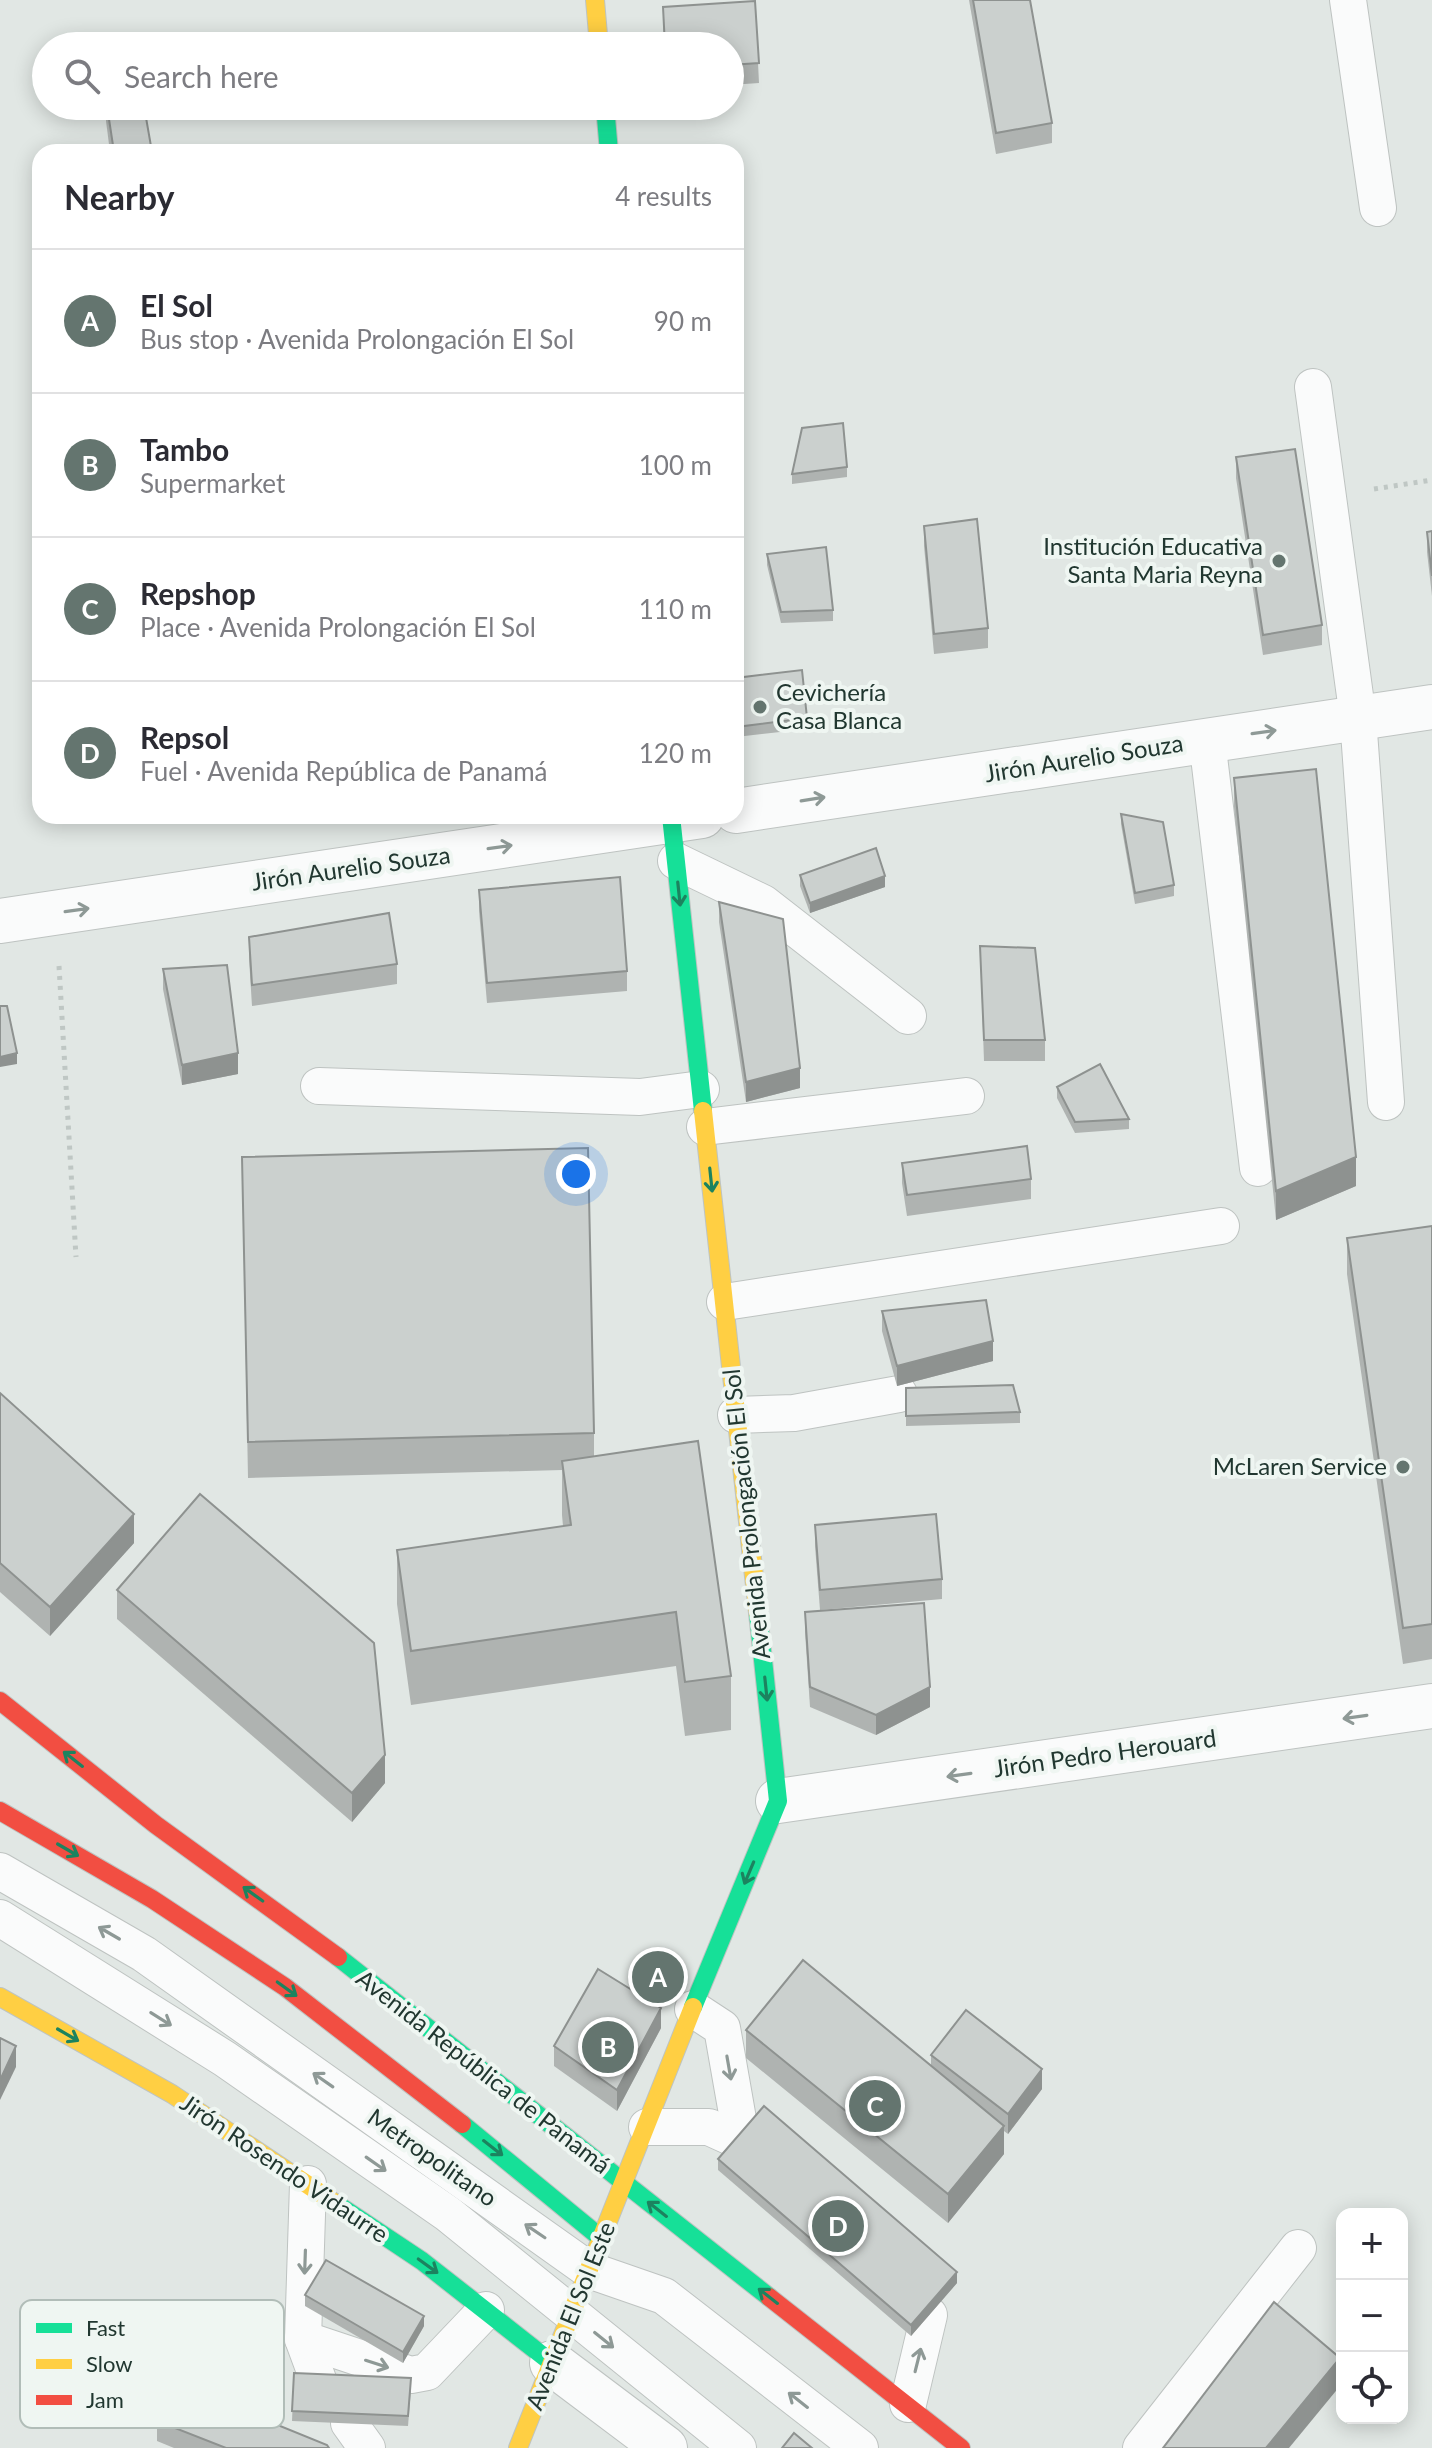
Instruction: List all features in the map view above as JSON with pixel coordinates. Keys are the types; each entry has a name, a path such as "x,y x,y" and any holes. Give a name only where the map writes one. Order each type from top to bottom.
{"main road":[{"path":"595,0 598,32"},
{"path":"606,120 608,144"},
{"name":"Avenida Prolongación El Sol","path":"623,2183 778,1801 701,1089 680,828"},
{"name":"Avenida República de Panamá","path":"0,1701 156,1825 319,1942 961,2448"},
{"path":"0,1811 152,1899 285,1987 516,2166 595,2254"},
{"name":"Jirón Rosendo Vidaurre","path":"0,1997 172,2094 308,2184 422,2261 552,2363"},
{"name":"Avenida El Sol Este","path":"518,2448 623,2183"}],"street":[{"name":"Jirón Aurelio Souza","path":"744,810 1432,707"},
{"name":"Jirón Aurelio Souza","path":"0,921 680,828"},
{"name":"Jirón Pedro Herouard","path":"778,1801 1432,1706"},
{"path":"552,2363 665,2448"}],"lane":[{"path":"1348,0 1378,208"},
{"path":"1313,387 1358,718 1386,1102"},
{"path":"1207,740 1258,1168"},
{"path":"680,828 763,903 908,1016"},
{"path":"319,1086 640,1097 701,1089"},
{"path":"705,1127 966,1096"},
{"path":"725,1302 1221,1226"},
{"path":"736,1415 794,1413 899,1394"},
{"name":"Metropolitano","path":"0,1871 144,1954 595,2254 664,2296 860,2448"},
{"name":"Metropolitano","path":"0,1918 225,2059 448,2214 738,2448"},
{"path":"647,2127 709,2127 742,2142 722,2028 693,2009"},
{"path":"308,2184 303,2339 320,2385"},
{"path":"1141,2448 1298,2248"},
{"path":"303,2339 418,2375 427,2372 486,2310"},
{"path":"908,2404 929,2315"}],"path":[{"path":"56,913 76,1257"}],"building":[{"path":"973,0 1030,0 1052,123 996,133"},
{"path":"755,1 759,63 744,64 744,32 664,32 663,7"},
{"path":"109,120 146,120 151,144 113,144"},
{"path":"843,423 847,467 792,474 802,428"},
{"name":"Institución Educativa Santa Maria Reyna","path":"1295,449 1322,625 1263,635 1236,457"},
{"path":"977,519 988,628 934,634 924,526"},
{"path":"1432,531 1432,576 1427,532"},
{"path":"826,547 833,610 781,612 767,554"},
{"path":"802,670 807,718 744,726 744,677"},
{"path":"1316,769 1356,1157 1276,1191 1234,778"},
{"path":"1121,814 1163,822 1174,885 1135,893"},
{"path":"876,848 885,876 810,903 800,875"},
{"path":"620,877 627,971 487,983 479,890"},
{"path":"719,902 783,919 800,1068 746,1082"},
{"path":"389,913 397,964 252,985 249,937"},
{"path":"980,946 1035,948 1045,1040 984,1040"},
{"path":"227,965 238,1053 182,1065 163,969"},
{"path":"0,1006 7,1006 17,1053 0,1057"},
{"path":"1100,1064 1129,1119 1075,1122 1057,1087"},
{"path":"1027,1146 1031,1179 907,1195 902,1163"},
{"path":"588,1148 594,1433 248,1442 242,1157"},
{"name":"McLaren Service","path":"1432,1226 1432,1624 1403,1628 1347,1238"},
{"path":"986,1300 993,1341 897,1366 882,1311"},
{"path":"1013,1385 1020,1412 906,1416 906,1388"},
{"path":"0,1393 134,1514 50,1607 0,1563"},
{"path":"698,1441 731,1676 685,1682 676,1612 411,1651 397,1550 571,1525 562,1461"},
{"path":"200,1494 374,1643 385,1755 352,1793 117,1590"},
{"path":"936,1514 942,1579 820,1590 815,1525"},
{"path":"924,1603 930,1687 876,1715 810,1687 805,1612"},
{"path":"803,1960 1004,2126 948,2194 746,2030"},
{"path":"598,1969 661,2008 617,2090 554,2046"},
{"path":"966,2010 1042,2069 1008,2114 931,2055"},
{"path":"0,2038 16,2046 0,2080"},
{"path":"764,2106 957,2272 911,2325 718,2159"},
{"path":"326,2260 424,2316 403,2352 305,2295"},
{"path":"1274,2302 1336,2355 1336,2363 1266,2448 1163,2448"},
{"path":"294,2373 411,2378 408,2416 292,2411"},
{"path":"175,2428 284,2428 329,2448 226,2448"},
{"path":"794,2433 812,2448 782,2448"}],"traffic: fast":[{"path":"606,120 608,144"},
{"path":"672,824 703,1111"},
{"path":"693,2007 778,1801 758,1613"},
{"path":"338,1957 769,2297"},
{"path":"462,2124 601,2238"},
{"path":"335,2203 422,2261 552,2363"}],"traffic: slow":[{"path":"595,0 598,32"},
{"path":"703,1111 758,1613"},
{"path":"0,1997 172,2094 335,2203"},
{"path":"518,2448 693,2007"}],"traffic: jam":[{"path":"0,1701 156,1825 338,1957"},
{"path":"0,1811 152,1899 285,1987 462,2124"},
{"path":"769,2297 961,2448"}],"place":[{"name":"Institución Educativa Santa Maria Reyna","path":"1279,561"},
{"name":"Cevichería Casa Blanca","path":"760,707"},
{"name":"McLaren Service","path":"1403,1467"},
{"name":"El Sol","path":"658,1977"},
{"name":"Tambo","path":"608,2047"},
{"name":"Repshop","path":"875,2106"},
{"name":"Repsol","path":"838,2226"}]}
